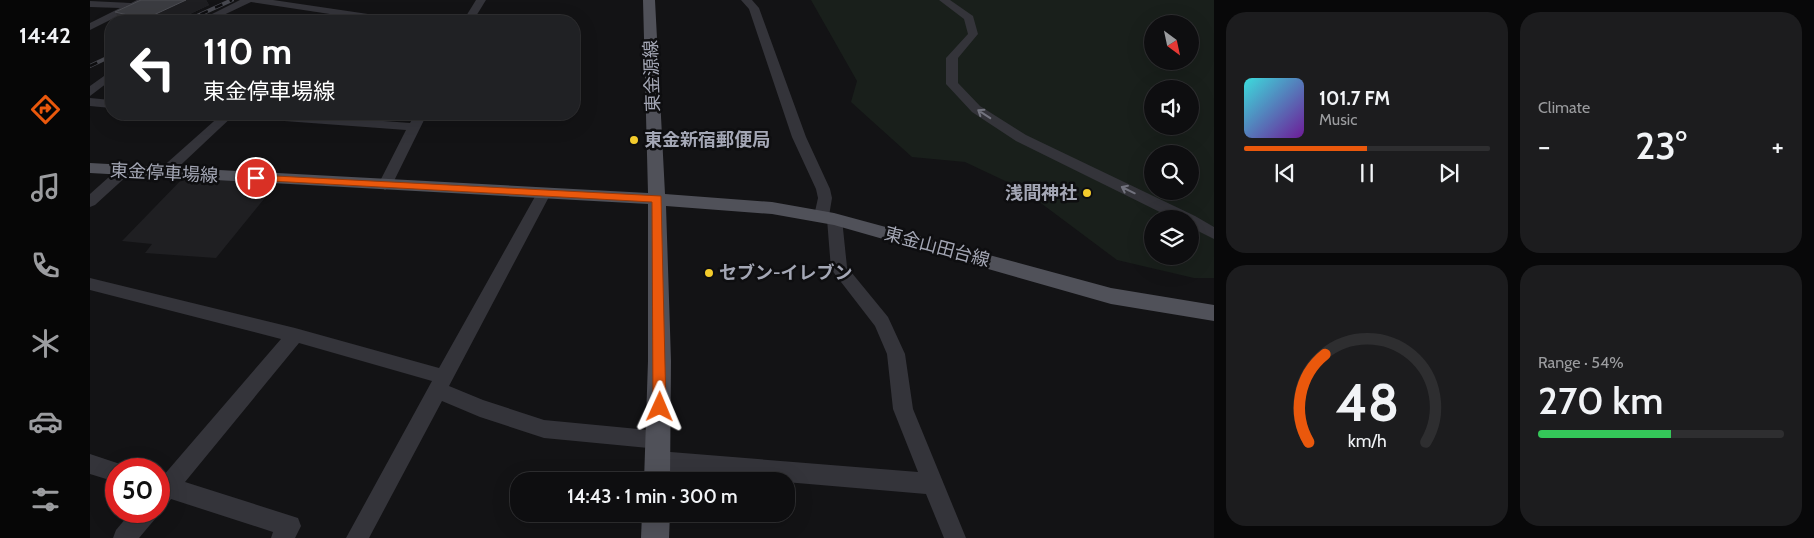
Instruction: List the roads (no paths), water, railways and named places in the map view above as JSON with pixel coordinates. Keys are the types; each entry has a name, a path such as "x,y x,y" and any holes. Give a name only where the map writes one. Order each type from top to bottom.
{"main road":[{"name":"東金源線","path":"649,0 657,199 660,390 658,461"},
{"name":"東金停車場線","path":"90,168 657,199"},
{"name":"東金山田台線","path":"657,199 772,208 827,218 1111,296 1214,312"},
{"path":"656,522 656,538"}],"street":[{"path":"115,15 146,0"},
{"path":"216,15 248,0"},
{"path":"253,0 355,15"},
{"path":"332,15 349,0"},
{"path":"472,15 481,0"},
{"path":"746,0 754,8 798,137 823,189 838,269 882,322 896,354 904,409 955,538"},
{"path":"944,0 969,18 973,34 952,58 952,84 976,109 1021,138 1170,210"},
{"path":"90,4 133,6"},
{"path":"90,27 105,20"},
{"path":"90,92 105,79"},
{"path":"90,102 105,103"},
{"path":"164,173 222,120"},
{"path":"323,120 414,127"},
{"path":"385,185 418,120"},
{"path":"90,202 124,171"},
{"path":"357,538 544,193"},
{"path":"1199,225 1214,234"},
{"path":"90,284 295,335 441,383 480,408 544,429 658,461 934,484"},
{"path":"170,480 295,335"},
{"path":"90,464 105,469"},
{"path":"170,493 290,526 282,538"},
{"path":"124,538 137,523"}],"railway":[{"path":"199,15 232,0"},
{"path":"90,66 105,59"}],"place":[{"name":"東金新宿郵便局","path":"634,140"},
{"name":"浅間神社","path":"1087,193"},
{"name":"セブン-イレブン","path":"709,273"}]}
